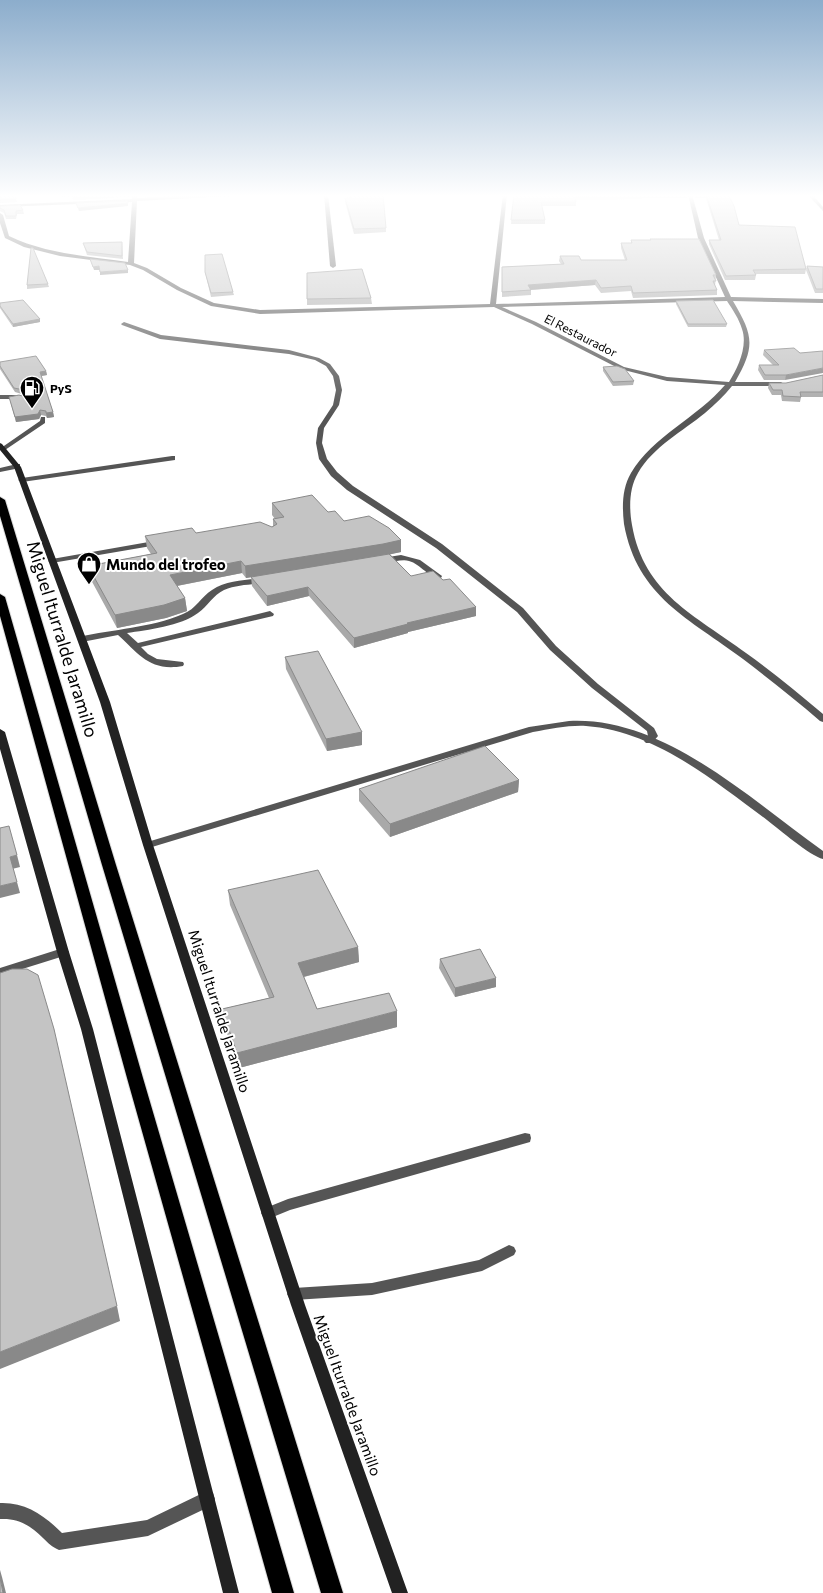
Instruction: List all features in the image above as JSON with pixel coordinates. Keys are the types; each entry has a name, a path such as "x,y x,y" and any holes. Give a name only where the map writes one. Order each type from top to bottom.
{"main road":[{"name":"Miguel Iturralde Jaramillo","path":"1,447 17,466 105,702 148,845 294,1294 400,1593"},
{"name":"Miguel Iturralde Jaramillo","path":"0,500 115,884 332,1593"},
{"path":"0,597 135,1078 283,1593"},
{"path":"0,732 87,1029 231,1593"}],"street":[{"name":"El Restaurador","path":"143,268 179,289 214,305 260,312 494,306 622,368 667,380 733,384 785,384"},
{"path":"498,268 494,306 729,299 823,301"},
{"path":"715,268 729,299 743,322 747,338 746,349 733,384 686,426 657,448 636,470 628,490 625,510 630,537 641,564 668,600 779,680 823,718"},
{"path":"124,324 160,337 289,352 309,356 328,365 336,376 339,390 336,405 321,428 319,443 324,458 334,474 350,488 439,546 520,610 553,648 595,686 651,730 654,736 649,741"},
{"path":"0,397 18,396 31,399"},
{"path":"1,447 38,428 43,422 43,418"},
{"path":"22,480 172,458"},
{"path":"0,470 17,466"},
{"path":"52,561 171,540"},
{"path":"376,561 405,556 415,559 438,576"},
{"path":"82,638 160,624 187,616 198,611 210,595 231,585 270,579"},
{"path":"136,646 270,614"},
{"path":"120,632 146,658 156,663 180,664"},
{"path":"148,845 532,729 561,724 592,723 625,730 674,752 823,856"},
{"path":"0,972 63,952"},
{"path":"268,1213 288,1205 525,1138"},
{"path":"294,1294 380,1287 482,1265 509,1251"},
{"path":"0,1511 10,1510 36,1519 59,1542 148,1528 207,1499"}],"building":[{"path":"29,268 41,268 48,284 27,285"},
{"path":"99,268 127,268 128,270 100,272"},
{"path":"205,268 226,268 233,292 211,293"},
{"path":"502,268 713,268 716,275 713,275 716,281 713,281 717,290 633,293 631,286 601,288 596,280 528,285 531,290 502,292"},
{"path":"722,268 806,269 753,270 756,275 726,276"},
{"path":"808,268 823,268 823,289 816,289"},
{"path":"362,269 371,298 307,299 307,273"},
{"path":"23,300 40,319 13,324 0,306 0,303"},
{"path":"713,300 727,324 688,324 676,301"},
{"path":"794,348 800,353 823,351 823,368 786,375 765,375 759,365 779,365 764,350"},
{"path":"36,356 46,371 40,372 53,412 46,413 46,411 40,410 38,414 15,417 9,397 19,395 30,398 35,395 34,392 14,388 0,366 0,362"},
{"path":"617,366 625,369 634,381 613,382 603,367"},
{"path":"823,375 823,392 800,392 801,397 783,396 782,390 773,390 769,383 786,383"},
{"path":"312,495 328,512 335,511 344,521 369,516 389,528 401,540 245,566 241,561 170,575 185,598 164,605 115,615 88,566 157,553 145,536 192,528 196,533 260,522 272,527 277,524 273,519 284,517 272,503"},
{"path":"389,554 411,576 433,571 443,580 450,579 476,607 354,638 308,587 267,596 251,577"},
{"path":"318,651 362,732 326,739 285,657"},
{"path":"485,746 519,780 390,824 359,789"},
{"path":"9,826 17,855 10,857 17,882 0,886 0,828"},
{"path":"318,870 358,947 298,963 317,1009 389,993 397,1011 237,1053 222,1009 274,997 228,890"},
{"path":"480,949 496,978 455,988 440,959"},
{"path":"12,969 27,969 38,975 54,1029 117,1306 0,1352 0,973"},
{"path":"0,1578 3,1593 0,1593"}],"place":[{"name":"PyS","path":"32,409"},
{"name":"Mundo del trofeo","path":"89,585"}]}
